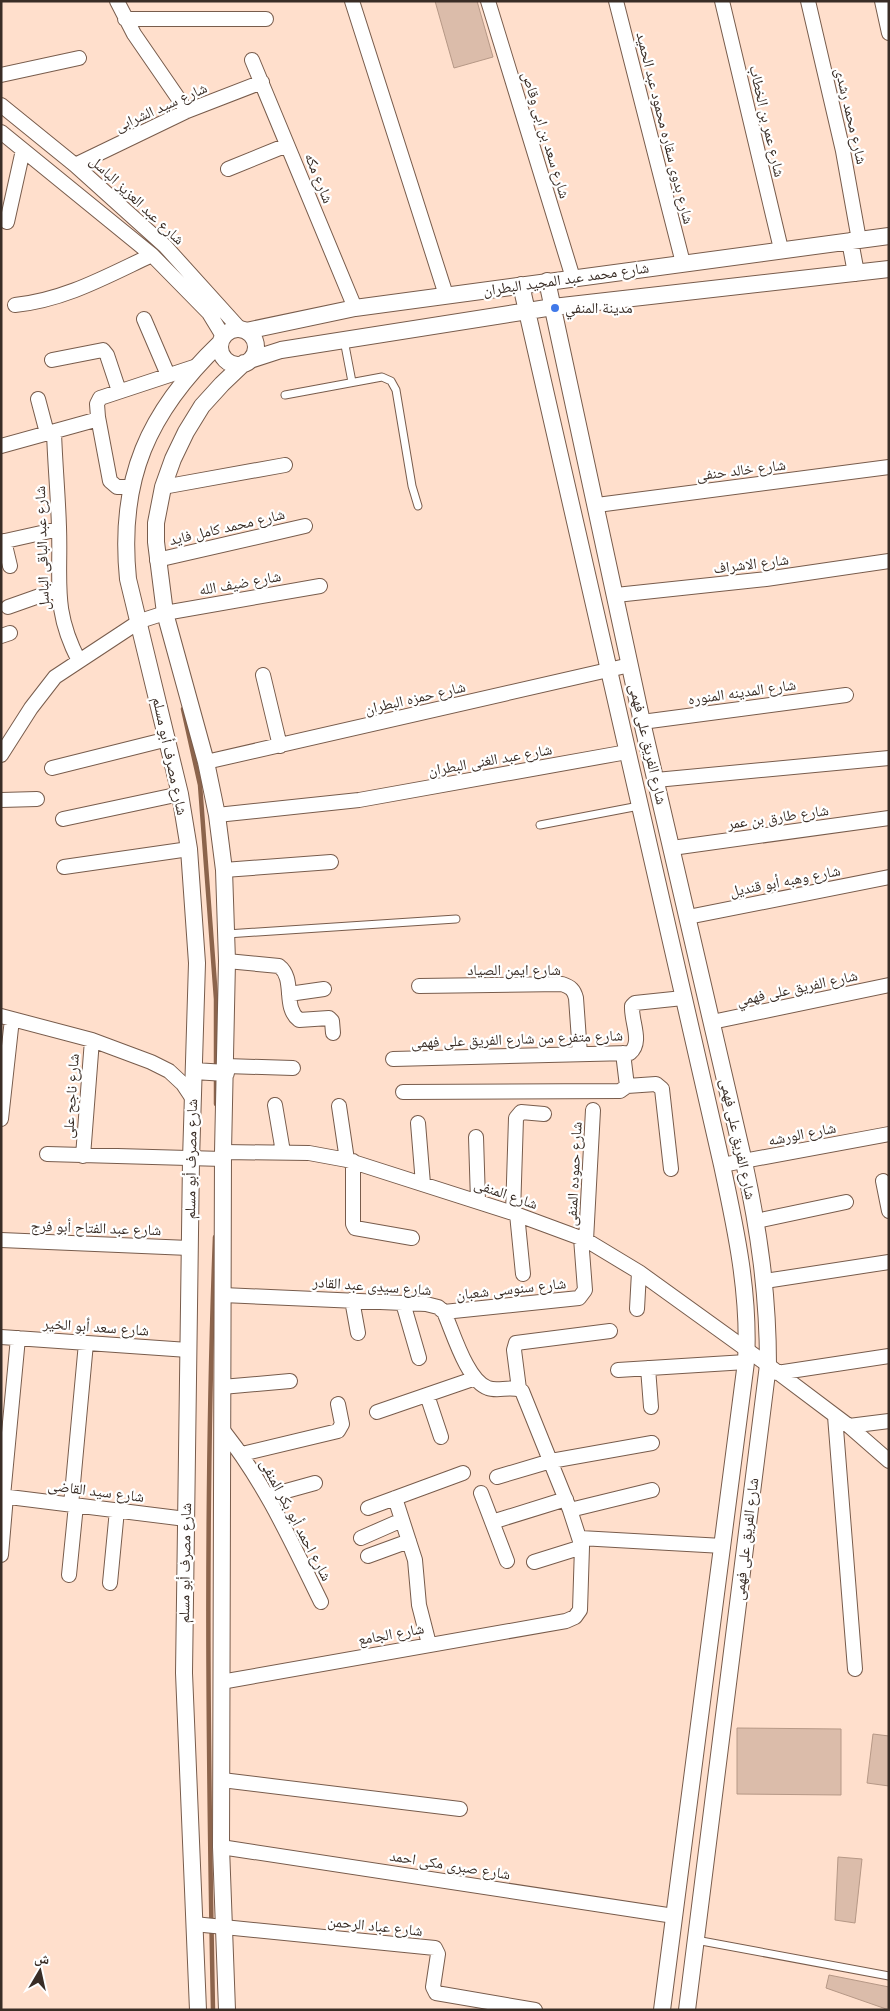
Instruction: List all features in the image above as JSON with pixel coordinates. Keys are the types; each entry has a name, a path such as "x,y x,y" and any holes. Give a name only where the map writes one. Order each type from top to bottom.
{"street":[{"path":"117,1 125,19 188,111"},
{"path":"352,1 446,295"},
{"name":"شارع سعد بن ابى وقاص","path":"488,1 573,278"},
{"name":"شارع بدوى سقاره محمود عبد الحميد","path":"616,1 683,263"},
{"name":"شارع عمر بن الخطاب","path":"722,1 781,249"},
{"name":"شارع محمد رشدى","path":"808,1 843,151 855,240"},
{"path":"882,1 889,33"},
{"path":"125,19 266,19"},
{"path":"1,75 79,58"},
{"name":"شارع مكه","path":"252,60 355,308"},
{"name":"شارع سيد الشرابى","path":"75,165 188,111 262,82"},
{"name":"شارع عبد العزيز الباسل","path":"1,106 75,165 165,246 243,330"},
{"name":"شارع عبد العزيز الباسل","path":"1,132 152,255 209,313 222,340"},
{"path":"228,169 287,145"},
{"path":"7,222 23,150"},
{"name":"شارع محمد عبد المجيد البطران","path":"243,330 355,308 781,249 889,236"},
{"path":"855,240 856,272"},
{"path":"14,305 44,301 72,293 152,255"},
{"name":"شارع محمد عبد المجيد البطران","path":"247,362 281,350 553,307 889,269"},
{"name":"شارع الفريق على فهمى","path":"548,281 642,722 744,1162 756,1221 765,1281 772,1369 687,2010"},
{"name":"شارع الفريق على فهمى","path":"521,285 722,1165 739,1247 745,1299 747,1356 662,2010"},
{"path":"144,319 168,375"},
{"path":"243,330 255,341 256,348 247,362 229,363 224,358 222,340 228,332 243,330"},
{"name":"شارع مصرف أبو مسلم","path":"198,2010 184,1673 191,1160 198,963 189,849 180,794 140,621 128,579 125,548 126,518 131,487 150,435 178,387 222,340"},
{"path":"52,360 103,350 107,355 119,391"},
{"name":"شارع مصرف أبو مسلم","path":"227,2010 221,1847 223,1156 227,961 224,870 217,815 206,762 166,613 157,560 156,523 163,487 172,458 194,419 222,384 247,362"},
{"path":"131,487 117,487 110,481 98,417 97,404 100,398 197,366"},
{"name":"شارع عبد الباقى الباسل","path":"38,399 50,432 59,529 59,589 62,622 67,637 79,660"},
{"path":"1,446 95,420 98,417"},
{"path":"163,487 285,465"},
{"name":"شارع خالد حنفى","path":"597,505 889,467"},
{"name":"شارع محمد كامل فايد","path":"157,560 305,526"},
{"path":"10,566 3,542 59,529"},
{"name":"شارع الاشراف","path":"616,595 766,579 889,561"},
{"name":"شارع ضيف الله","path":"1,755 31,708 55,677 140,621 166,613 320,586"},
{"path":"8,607 59,589"},
{"name":"شارع حمزه البطران","path":"206,762 630,665"},
{"path":"263,675 280,746"},
{"name":"شارع المدينه المنوره","path":"642,722 846,695"},
{"path":"52,768 168,739"},
{"name":"شارع عبد الغنى البطران","path":"217,815 359,800 627,752"},
{"path":"656,780 889,758"},
{"path":"62,819 180,794"},
{"path":"1,800 37,799"},
{"name":"شارع طارق بن عمر","path":"672,848 889,818"},
{"path":"64,867 189,849"},
{"path":"224,870 331,862"},
{"name":"شارع وهبه أبو قنديل","path":"688,917 889,877"},
{"path":"227,961 279,966 287,973 289,994 295,1017 299,1020 329,1018 332,1022 334,1033"},
{"name":"شارع ايمن الصياد","path":"420,986 562,984 569,986 574,991 576,998 580,1054"},
{"name":"شارع الفريق على فهمي","path":"712,1022 889,985"},
{"path":"289,994 324,989"},
{"path":"683,996 706,992"},
{"name":"شارع متفرع من شارع الفريق على فهمى","path":"393,1059 630,1053 635,1049 636,1042 632,1011 635,1003 683,996"},
{"path":"1,1119 6,1017 92,1040 151,1062 169,1071 183,1084 193,1099"},
{"name":"شارع ناجح على","path":"83,1156 92,1040"},
{"path":"623,1054 627,1086"},
{"path":"194,1071 293,1068"},
{"path":"403,1092 620,1091 627,1086 656,1084 662,1089 671,1169"},
{"path":"275,1105 283,1152"},
{"path":"339,1106 350,1161 353,1224 355,1228 412,1238"},
{"name":"شارع حموده المنفى","path":"583,1239 593,1110"},
{"path":"523,1274 515,1213 516,1118 521,1112 544,1114"},
{"path":"418,1123 424,1184"},
{"name":"شارع الورشه","path":"722,1165 889,1134"},
{"path":"476,1137 478,1202"},
{"name":"شارع المنفى","path":"47,1154 191,1160 283,1152 309,1153 350,1161 515,1213 583,1239 639,1272 747,1356 772,1369 836,1416 889,1461"},
{"path":"883,1180 889,1210"},
{"path":"756,1221 846,1202"},
{"name":"شارع سنوسى شعبان","path":"444,1312 579,1298 585,1290 583,1239"},
{"name":"شارع عبد الفتاح أبو فرج","path":"1,1240 190,1248"},
{"path":"765,1281 889,1262"},
{"path":"637,1310 639,1272"},
{"name":"شارع سيدى عبد القادر","path":"223,1295 426,1304 438,1307 444,1312 473,1379"},
{"path":"352,1300 358,1333"},
{"path":"403,1303 419,1358"},
{"path":"581,1542 551,1461 519,1389 514,1350 516,1343 610,1331"},
{"name":"شارع سعد أبو الخير","path":"1,1337 188,1350"},
{"path":"1,1555 3,1496 18,1338"},
{"path":"69,1575 86,1343"},
{"path":"618,1370 747,1356"},
{"path":"772,1369 889,1356"},
{"path":"648,1368 651,1407"},
{"path":"377,1412 473,1379 482,1386 494,1390 519,1389"},
{"path":"222,1387 290,1381"},
{"path":"426,1395 441,1437"},
{"path":"242,1454 338,1431 342,1424 338,1404"},
{"path":"836,1416 855,1669"},
{"path":"849,1426 889,1421"},
{"name":"شارع احمد أبو بكر المنفى","path":"222,1429 242,1454 268,1496 321,1602"},
{"path":"496,1477 551,1461 652,1443"},
{"path":"368,1508 464,1473"},
{"path":"268,1496 315,1483"},
{"path":"492,1522 568,1505 652,1490"},
{"path":"481,1493 507,1561"},
{"name":"شارع سيد القاضى","path":"3,1496 186,1519"},
{"path":"396,1498 415,1560 419,1605 429,1644"},
{"path":"110,1582 117,1510"},
{"path":"361,1538 402,1520"},
{"path":"368,1556 409,1541"},
{"path":"534,1562 581,1542 723,1546"},
{"name":"شارع الجامع","path":"221,1682 566,1621 574,1617 580,1610 581,1542"},
{"path":"222,1780 460,1809"},
{"name":"شارع صبرى مكى احمد","path":"221,1847 674,1916"},
{"path":"194,1924 225,1927"},
{"name":"شارع عباد الرحمن","path":"225,1927 435,1948 438,1954 433,1986 436,1993 535,2010"}],"lane":[{"path":"344,340 352,382"},
{"path":"285,395 352,382 382,377 387,378 394,385 412,486 418,506"},
{"path":"540,825 639,805"},
{"path":"226,934 456,919"},
{"path":"696,1940 889,1976"}],"building":[{"path":"435,1 477,1 493,57 454,68"},
{"path":"737,1728 841,1729 841,1795 737,1794"},
{"path":"873,1734 889,1736 889,1786 867,1783"},
{"path":"838,1857 862,1859 855,1923 835,1920"},
{"path":"829,1975 889,1987 889,2010 826,1988"}],"waterway":[{"path":"183,709 200,785 216,999 216,1069"},
{"path":"216,1077 216,1104"},
{"path":"213,2010 208,1623 215,1237"}],"place":[{"name":"مدينة المنفي","path":"555,308"}]}
